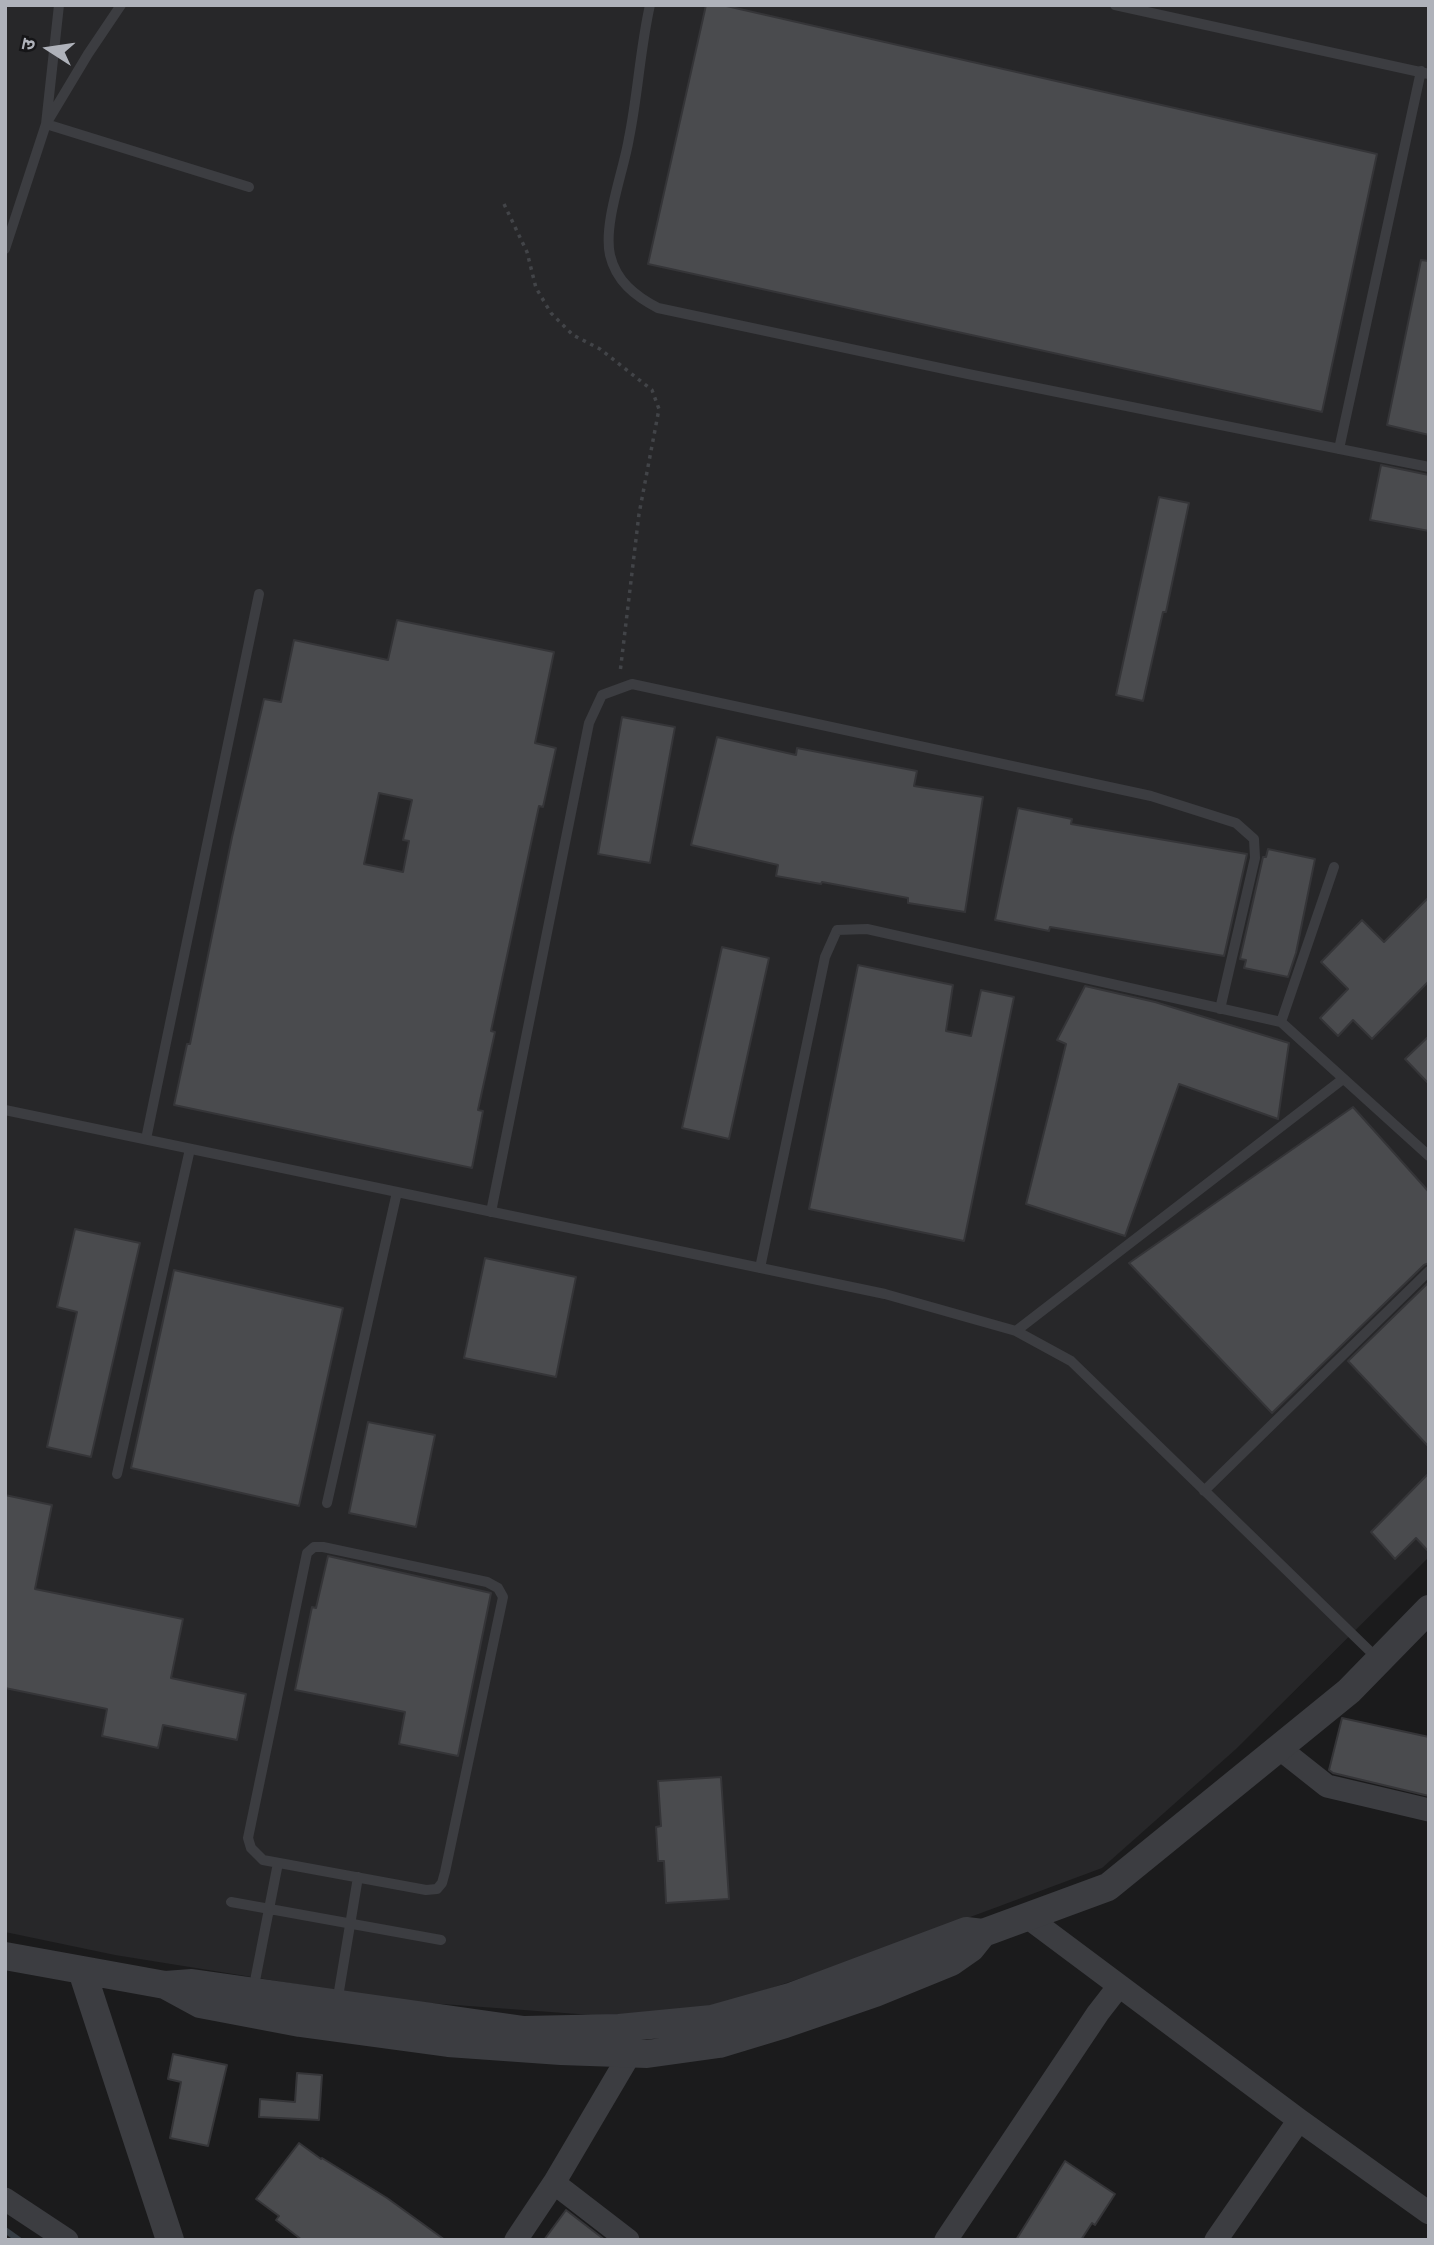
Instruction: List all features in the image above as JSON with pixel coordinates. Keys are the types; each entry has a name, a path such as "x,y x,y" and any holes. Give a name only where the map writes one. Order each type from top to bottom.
{"street":[{"path":"5,1956 165,1985 192,1983 524,2030 619,2028 712,2019 790,1997 966,1931 983,1933 1108,1887 1349,1691 1429,1609"},
{"path":"1279,1748 1327,1786 1429,1810"},
{"path":"1026,1916 1298,2120 1429,2213"},
{"path":"165,1985 200,2004 300,2023 448,2043 647,2054 719,2044 875,1993 951,1962 971,1948 983,1933"},
{"path":"82,1971 170,2240"},
{"path":"946,2240 1098,2013 1119,1986"},
{"path":"516,2240 554,2183 630,2054"},
{"path":"1216,2240 1298,2120"},
{"path":"554,2183 628,2240"},
{"path":"5,2199 67,2240"}],"lane":[{"path":"5,249 46,124 60,5"},
{"path":"46,124 121,5"},
{"path":"650,5 629,140 610,228 609,253 617,274 637,298 658,308 1429,467"},
{"path":"1115,5 1425,72 1339,449"},
{"path":"46,124 249,187"},
{"path":"146,1139 260,594"},
{"path":"491,1212 589,723 602,695 632,684 1124,790 1236,823 1254,839 1255,858 1220,1009"},
{"path":"1281,1022 1334,866"},
{"path":"760,1268 825,957 837,930 867,929 1281,1022 1429,1156"},
{"path":"1016,1331 1343,1079"},
{"path":"5,1110 886,1294 1016,1331 1071,1361 1379,1660"},
{"path":"117,1474 190,1149"},
{"path":"327,1503 397,1192"},
{"path":"1204,1491 1429,1271"},
{"path":"314,1547 487,1582 498,1588 503,1597 442,1883 437,1889 426,1890 358,1877 263,1860 251,1848 248,1838 307,1553 314,1547"},
{"path":"253,1991 278,1863"},
{"path":"337,2003 358,1877"},
{"path":"231,1902 441,1940"}],"path":[{"path":"504,204 527,252 536,288 551,313 573,335 600,349 652,390 659,409 639,514 618,689"}],"shaded area":[{"path":"5,5 1429,5 1429,1557 1236,1749 1102,1868 852,1961 673,2021 401,2001 115,1955 5,1932"}],"building":[{"path":"706,5 722,5 1377,154 1322,412 648,264"},
{"path":"1421,260 1429,261 1429,435 1387,425"},
{"path":"1381,465 1429,475 1429,531 1370,520"},
{"path":"1159,497 1189,503 1166,612 1163,612 1143,701 1116,695"},
{"path":"397,620 554,652 535,743 556,748 543,807 539,806 491,1031 495,1032 478,1110 483,1111 472,1168 174,1105 187,1044 190,1044 232,837 264,699 281,702 294,640 388,660","holes":["379,793 412,800 403,840 409,841 403,872 364,864"]},
{"path":"622,717 675,727 650,863 598,854"},
{"path":"717,737 796,755 797,748 917,771 914,786 983,797 965,912 908,903 908,898 776,876 778,865 691,845"},
{"path":"1018,808 1072,819 1071,824 1247,854 1224,956 1050,927 1049,931 995,920"},
{"path":"1268,849 1315,859 1296,953 1288,977 1244,968 1246,960 1240,959 1263,857 1266,857"},
{"path":"1429,897 1429,981 1372,1039 1353,1020 1338,1036 1320,1018 1348,989 1321,962 1362,920 1384,942"},
{"path":"722,947 769,958 729,1139 682,1128"},
{"path":"858,965 953,985 946,1031 971,1036 981,990 1014,997 964,1241 809,1209"},
{"path":"1085,986 1155,1002 1289,1043 1278,1119 1179,1084 1125,1236 1026,1204 1066,1044 1057,1040"},
{"path":"1429,1036 1429,1084 1405,1059"},
{"path":"1353,1107 1429,1192 1429,1263 1272,1413 1129,1263"},
{"path":"75,1229 140,1243 91,1457 47,1447 77,1312 57,1307"},
{"path":"485,1258 576,1277 556,1377 464,1358"},
{"path":"174,1270 343,1308 299,1506 131,1468"},
{"path":"1429,1282 1429,1447 1348,1361"},
{"path":"368,1422 435,1435 416,1527 349,1513"},
{"path":"1429,1473 1429,1552 1416,1538 1395,1559 1371,1532"},
{"path":"5,1495 52,1505 35,1589 183,1619 171,1678 246,1694 237,1740 163,1725 158,1748 102,1736 107,1709 5,1688"},
{"path":"328,1556 491,1593 458,1756 399,1744 405,1712 295,1690 312,1607 316,1608"},
{"path":"1342,1718 1429,1737 1429,1796 1329,1770"},
{"path":"721,1777 729,1899 666,1903 664,1861 658,1861 656,1827 661,1826 658,1781"},
{"path":"173,2054 227,2065 208,2146 170,2138 181,2082 168,2079"},
{"path":"297,2073 322,2075 319,2120 259,2117 260,2099 295,2102"},
{"path":"299,2143 387,2198 445,2240 302,2240 276,2220 279,2216 256,2199"},
{"path":"1065,2161 1115,2194 1095,2225 1092,2223 1081,2240 1016,2240"},
{"path":"566,2210 605,2240 544,2240"}],"waterway":[{"path":"5,2230 19,2240"}]}
